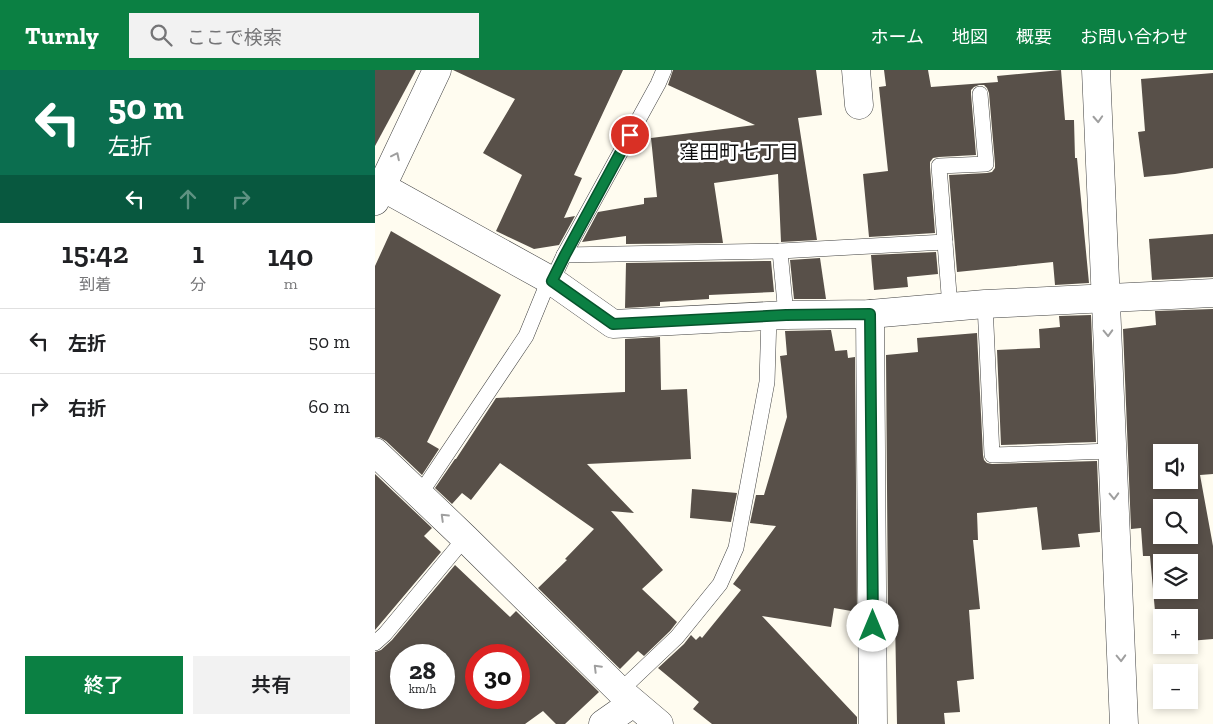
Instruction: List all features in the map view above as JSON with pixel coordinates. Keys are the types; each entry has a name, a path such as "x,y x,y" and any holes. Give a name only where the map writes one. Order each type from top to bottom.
{"street":[{"path":"437,70 377,190 552,281 613,324 777,316 870,314 985,304 1213,293"},
{"path":"856,70 859,105"},
{"path":"1096,70 1124,724"},
{"path":"870,314 873,724"},
{"path":"375,452 626,697 659,724"},
{"path":"603,724 626,697"}],"lane":[{"path":"420,494 526,336 544,292 552,281 664,70"},
{"path":"950,307 939,166 986,164 980,94"},
{"path":"565,255 779,251 945,242"},
{"path":"626,697 720,584 736,548 767,382 777,316 779,251"},
{"path":"985,304 992,455 1112,451"},
{"path":"375,643 385,634 465,538"}],"building":[{"path":"375,70 416,70 375,146"},
{"path":"453,70 623,70 574,175 582,178 564,218 575,216 559,245 534,249 496,231 522,175 483,153 515,99"},
{"path":"673,70 816,70 822,115 798,118 817,240 781,242 778,174 714,183 723,243 626,244 626,236 582,242 598,212 644,204 644,198 657,197 651,138 755,125 668,85"},
{"path":"884,70 928,70 931,87 998,82 997,76 1061,70 1065,120 1074,120 1075,158 1077,158 1089,283 1055,285 1053,262 957,272 949,175 987,173 992,172 995,168 989,93 984,85 979,85 971,90 976,155 939,157 933,158 930,162 935,233 869,237 863,174 888,171 879,87 886,86"},
{"path":"1213,73 1213,168 1144,177 1138,132 1145,131 1141,79"},
{"path":"391,231 501,295 427,442 439,449 422,475 386,441 375,437 375,266"},
{"path":"1213,234 1213,277 1152,280 1149,239"},
{"path":"936,252 938,274 907,277 908,287 874,290 871,255"},
{"path":"820,258 826,299 794,299 790,260"},
{"path":"771,261 774,292 709,295 709,299 660,302 660,306 625,308 626,263"},
{"path":"1213,309 1213,474 1200,475 1213,546 1213,639 1198,640 1198,609 1155,609 1154,599 1198,599 1198,554 1153,554 1153,589 1150,556 1143,556 1141,528 1131,529 1123,329 1156,325 1155,311"},
{"path":"1091,315 1096,442 1001,445 997,350 1040,348 1039,329 1060,327 1059,316"},
{"path":"831,330 835,351 847,350 848,358 855,357 857,612 834,608 831,627 762,616 857,717 857,724 712,724 693,709 699,702 658,668 691,635 696,640 700,636 702,638 741,590 733,584 776,526 750,523 756,495 764,495 787,417 780,356 787,355 785,331"},
{"path":"977,333 984,460 992,464 1097,461 1100,532 1078,534 1080,547 1042,550 1037,507 977,513 978,540 973,540 980,609 969,610 974,679 957,681 960,712 944,713 945,724 897,724 895,618 888,617 886,355 918,352 917,338"},
{"path":"660,337 661,390 687,389 691,459 587,464 634,513 611,511 663,570 642,589 677,622 644,656 638,651 620,669 538,588 567,560 565,559 594,529 500,463 471,500 462,493 452,504 435,488 496,398 625,392 625,339"},
{"path":"375,474 432,528 424,536 441,552 375,630"},
{"path":"692,489 737,493 731,522 690,518"},
{"path":"455,565 510,617 516,611 599,692 565,724 556,724 543,711 525,724 375,724 375,652 381,650 392,640"}],"district":[{"name":"窪田町七丁目","path":"739,152"}],"route":[{"path":"630,135 552,281 613,324 786,315 870,314 873,626"}]}
